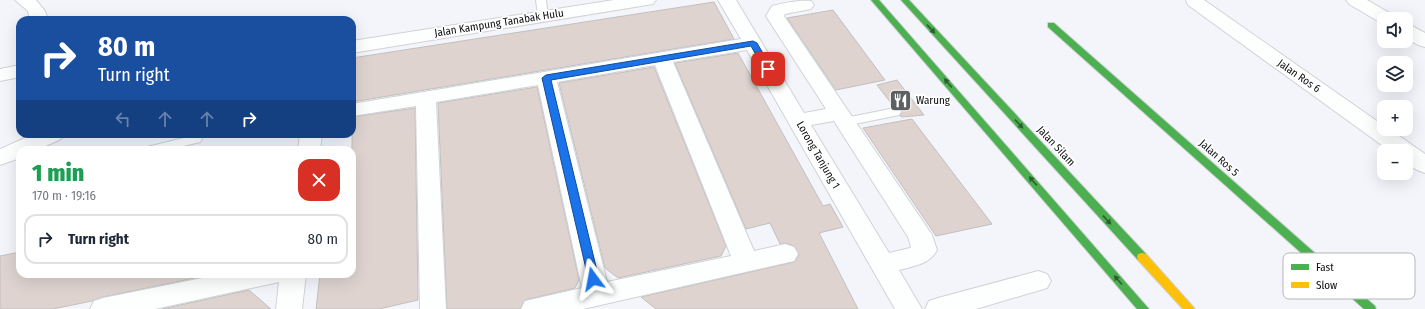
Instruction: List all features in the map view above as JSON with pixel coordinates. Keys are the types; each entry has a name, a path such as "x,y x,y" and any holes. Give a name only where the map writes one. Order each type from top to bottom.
{"main road":[{"path":"875,0 1144,309"},
{"name":"Jalan Silam","path":"905,0 1190,309"},
{"name":"Jalan Ros 5","path":"1051,25 1308,253"},
{"name":"Jalan Ros 5","path":"1360,299 1371,309"}],"street":[{"path":"24,0 38,11 39,16"},
{"name":"Jalan Kampung Tanabak Hulu","path":"356,46 542,8 647,0"},
{"name":"Lorong Tanjung 1","path":"727,0 909,309"},
{"path":"1354,0 1377,13"},
{"name":"Jalan Ros 6","path":"1194,1 1396,144"},
{"path":"806,5 778,10 775,16 920,234 925,250 918,255 882,264"},
{"path":"1413,34 1425,41"},
{"path":"356,109 753,43"},
{"path":"662,59 746,262"},
{"path":"0,75 16,72"},
{"path":"546,78 597,294"},
{"path":"426,98 433,309"},
{"path":"798,121 842,118"},
{"path":"26,146 44,138"},
{"path":"0,158 16,151"},
{"name":"Jalan Ros 6","path":"1413,156 1425,165"},
{"path":"534,309 785,254"},
{"path":"103,309 147,304 255,278"},
{"path":"289,309 292,278"},
{"path":"938,309 1038,281"}],"lane":[{"path":"842,118 895,112"},
{"path":"171,146 195,141"}],"building":[{"path":"714,2 734,39 356,101 356,57"},
{"path":"833,10 885,80 836,90 787,18"},
{"path":"738,53 823,206 830,204 843,227 819,233 858,309 656,309 641,297 794,262 799,255 794,246 785,243 780,244 770,223 746,229 675,63"},
{"path":"654,67 726,246 721,256 618,278 605,268 559,83"},
{"name":"Warung","path":"897,80 924,115 900,116 902,111 900,108 894,107 877,85"},
{"path":"537,87 579,280 575,288 525,300 520,309 447,309 438,103"},
{"path":"415,108 418,300 379,309 316,309 320,278 356,278 356,146 352,146 352,138 356,138 356,116"},
{"path":"912,119 992,224 936,236 863,128"},
{"path":"16,253 16,278 195,278 53,309 0,309 0,256"},
{"path":"249,290 271,309 162,309"}],"traffic: fast":[{"path":"875,0 1144,309"},
{"path":"905,0 1142,257"},
{"path":"1051,25 1308,253"},
{"path":"1360,299 1371,309"}],"traffic: slow":[{"path":"1142,257 1190,309"}],"place":[{"name":"Warung","path":"900,100"}],"route":[{"path":"593,279 546,78 753,43 768,69"}]}
